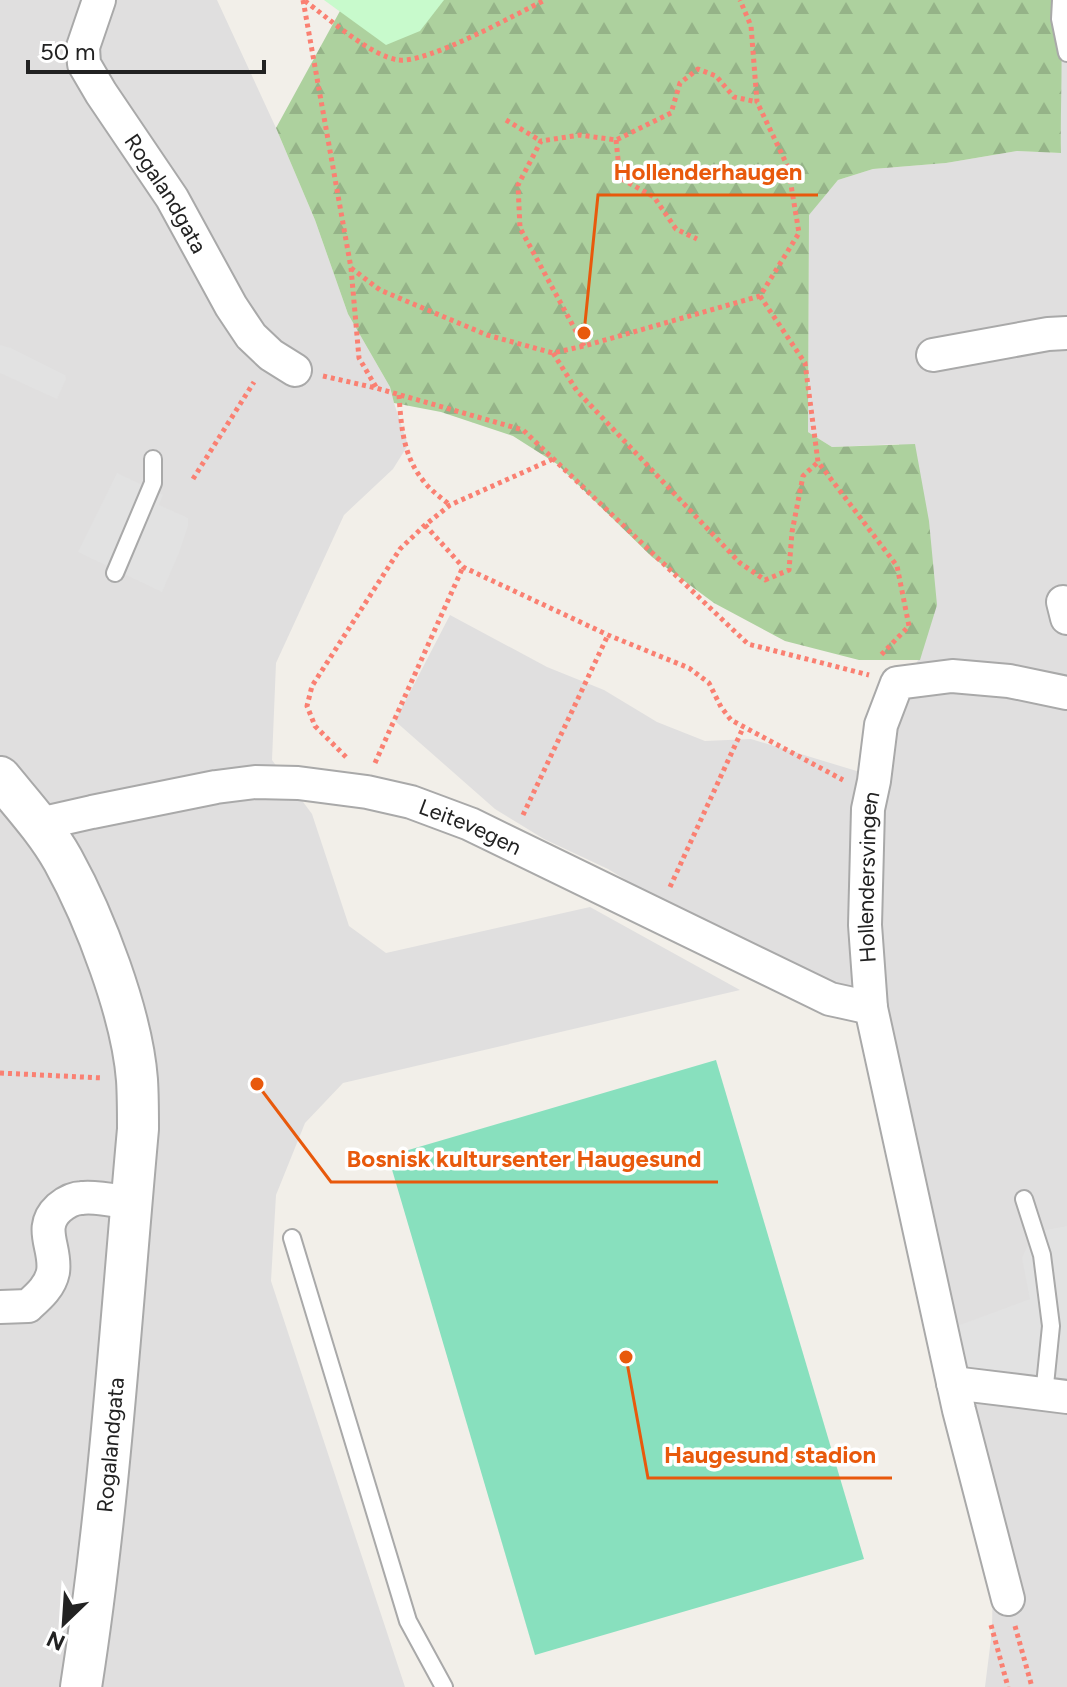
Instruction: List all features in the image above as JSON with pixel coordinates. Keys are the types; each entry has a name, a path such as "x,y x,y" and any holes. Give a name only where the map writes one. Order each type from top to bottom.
{"street":[{"name":"Rogalandgata","path":"99,0 83,47 84,64 172,198 231,306 251,336 283,362"},
{"path":"933,355 1067,333"},
{"path":"897,683 952,676 1009,681 1067,693"},
{"name":"Hollendersvingen","path":"897,683 881,725 868,809 865,911 871,1008 953,1383 1008,1599"},
{"name":"Rogalandgata","path":"0,777 39,824 62,860 88,913 109,965 127,1026 137,1078 138,1129 109,1464 81,1687"},
{"name":"Leitevegen","path":"39,824 216,787 255,782 298,783 367,792 411,802 470,824 830,999 871,1008"},
{"path":"0,1307 28,1306 44,1292 53,1273 48,1233 51,1215 64,1204 82,1197 131,1203"},
{"path":"953,1383 1056,1396"}],"lane":[{"path":"1061,0 1060,19 1067,53"},
{"path":"115,573 153,483 153,459"},
{"path":"1024,1199 1042,1255 1056,1396"},
{"path":"292,1238 408,1621 444,1687"}],"path":[{"path":"304,0 351,268 359,358 376,388"},
{"path":"304,0 372,50 399,61 431,55 545,0"},
{"path":"351,268 380,290 474,330 553,353 760,296 799,233 788,167 757,102 751,26 740,0"},
{"path":"506,120 541,141 580,135 616,140 671,113 680,83 698,69 716,76 734,97 757,102"},
{"path":"616,140 620,178 654,197 676,229 697,239"},
{"path":"541,141 518,185 520,228 584,346"},
{"path":"760,296 805,363 818,462 897,566 909,626 863,673"},
{"path":"553,353 577,391 740,563 765,580 789,570 792,532 803,476 818,462"},
{"path":"193,479 283,362 523,430 748,644 897,683"},
{"path":"399,395 401,431 409,460 423,481 450,505"},
{"path":"367,792 346,757 315,726 307,706 312,686 400,549 425,525 450,505 553,459"},
{"path":"425,525 463,567 608,635 689,668 709,683 721,707 731,720 743,728 843,781 874,781"},
{"path":"367,792 376,759 463,567"},
{"path":"510,843 608,635"},
{"path":"657,914 743,728"},
{"path":"0,1073 137,1078"},
{"path":"1008,1599 1032,1687"}],"shaded area":[{"path":"0,0 217,0 315,220 348,314 390,387 408,445 393,469 344,515 276,663 272,760 312,814 349,926 386,953 590,907 740,990 343,1083 305,1123 276,1195 271,1281 405,1687 0,1687"},
{"path":"1067,0 1067,1687 985,1687 992,1631 993,1566 869,1039 840,998 657,899 608,869 544,839 495,809 395,721 450,615 547,667 604,690 657,722 705,741 751,739 860,772 923,651 899,444 832,447 808,432 809,214 838,180 873,169 946,163 1017,151 1061,153 1061,27"},
{"path":"0,345 65,375 57,399 0,373"},
{"path":"117,473 163,495 159,505 188,518 179,553 162,592 78,552"},
{"path":"1067,1226 1067,1397 953,1383 941,1332 1030,1299 1022,1258 1034,1232"}],"green space":[{"path":"324,0 444,0 420,31 386,45"},
{"path":"346,0 1059,0 1061,153 1017,151 946,163 873,169 838,180 809,215 808,432 832,447 915,444 929,521 937,605 920,660 859,660 785,641 714,603 652,557 557,464 513,436 441,412 394,403 390,387 348,314 315,220 276,128"},
{"path":"716,1060 864,1559 535,1655 388,1156"}],"place":[{"name":"Hollenderhaugen","path":"584,333"},
{"name":"Bosnisk kultursenter Haugesund","path":"257,1084"},
{"name":"Haugesund stadion","path":"626,1357"}]}
